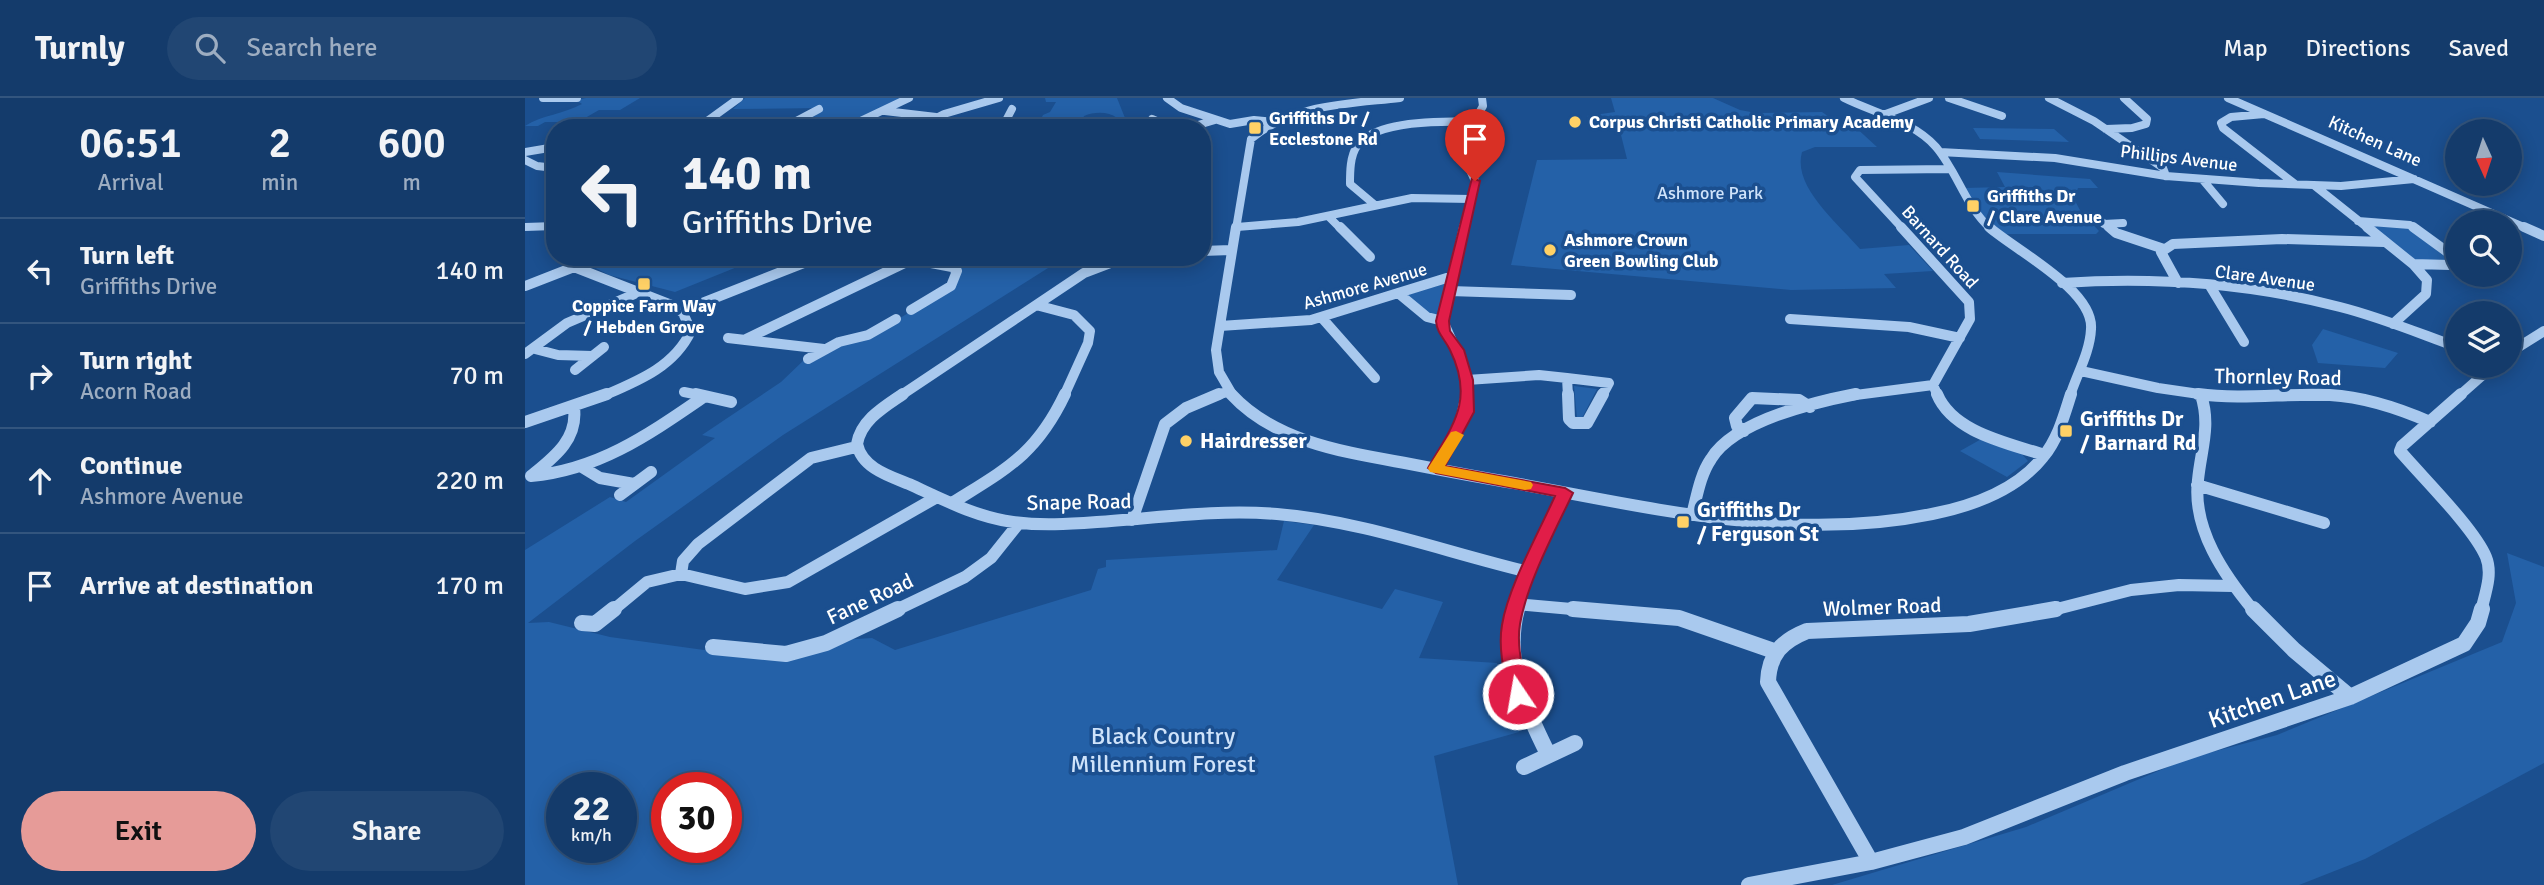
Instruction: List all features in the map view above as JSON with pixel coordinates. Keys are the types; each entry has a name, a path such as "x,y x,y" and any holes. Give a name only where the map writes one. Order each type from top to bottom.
{"street":[{"path":"543,98 577,98"},
{"path":"710,119 739,98"},
{"path":"865,119 909,98"},
{"path":"933,119 999,98"},
{"path":"1167,98 1181,108 1230,124 1251,139"},
{"path":"1400,98 1323,108 1274,122 1251,139 1216,349 1216,368 1221,384 1227,392 1259,418 1305,440 1346,452 1692,516 1800,527 1903,521 1951,510 1985,498 2030,471 2057,437 2091,335 2091,321 2077,297 1980,219 1959,193 1940,152 1926,138 1844,98"},
{"name":"Ashmore Avenue","path":"1220,326 1322,318 1453,276 1475,176 1462,148 1464,136 1483,106 1482,98"},
{"path":"1883,115 1929,98"},
{"path":"1949,98 2003,117"},
{"path":"2049,98 2106,129 2163,168 2166,176"},
{"path":"2106,129 2146,124 2147,119 2124,98"},
{"name":"Kitchen Lane","path":"2228,98 2544,236"},
{"path":"800,119 818,109"},
{"path":"1002,109 1016,109 1009,119"},
{"path":"882,111 937,117"},
{"path":"2264,114 2226,118 2221,121 2221,126 2295,184"},
{"path":"1211,122 1217,120"},
{"path":"1230,124 1254,120 1274,122"},
{"path":"1375,205 1350,184 1356,149 1360,142 1376,133 1401,126 1452,121 1473,122"},
{"path":"525,152 546,148"},
{"name":"Phillips Avenue","path":"1940,152 2055,158 2166,176 2315,186 2368,185 2414,179"},
{"path":"525,160 546,167"},
{"name":"Barnard Road","path":"1933,385 1970,319 1966,296 1856,177 1860,170 1873,168 1949,169"},
{"path":"2202,179 2219,205 2233,206"},
{"path":"2315,186 2413,264 2427,280 2426,294 2393,324"},
{"path":"1237,227 1287,224 1412,198 1471,199"},
{"path":"1328,216 1370,257"},
{"path":"2358,221 2410,225 2445,252"},
{"path":"2123,223 2101,222 2116,233 2164,249 2181,243 2264,239 2384,242"},
{"path":"525,227 546,226"},
{"path":"2164,249 2162,256 2178,283"},
{"path":"1211,251 1231,250"},
{"path":"2413,264 2445,265"},
{"path":"682,311 796,266"},
{"path":"746,339 892,266"},
{"path":"911,310 950,286 957,271 946,266"},
{"path":"681,574 680,565 683,558 698,544 801,465 824,453 856,447 856,439 865,423 878,411 1084,274 1103,266"},
{"path":"525,422 614,394 666,363 691,337 692,329 682,311 574,267 526,284"},
{"path":"1436,468 1467,412 1467,380 1457,350 1444,331 1443,321 1453,276"},
{"name":"Clare Avenue","path":"2062,283 2112,279 2178,283 2294,296 2342,307 2445,343"},
{"path":"2210,286 2244,342"},
{"path":"1450,291 1571,295"},
{"path":"530,351 566,323 637,293"},
{"path":"1398,293 1427,317 1443,321"},
{"path":"952,503 1017,461 1034,445 1047,426 1087,343 1090,331 1081,318 1065,311 1036,305"},
{"path":"1322,318 1375,378"},
{"path":"808,359 824,349 869,335 896,319"},
{"path":"1790,319 1909,327 1960,338"},
{"path":"2522,345 2544,331"},
{"path":"728,338 824,349"},
{"path":"575,370 604,347"},
{"path":"530,351 592,356"},
{"name":"Thornley Road","path":"2081,371 2149,387 2201,395 2245,398 2318,395 2348,397 2388,406 2430,422"},
{"path":"1467,380 1539,375 1567,377 1609,383 1587,423 1573,423 1569,419 1567,377"},
{"name":"Kitchen Lane","path":"1749,885 1871,862 1963,837 2125,773 2350,697 2464,644 2478,624 2489,573 2486,557 2467,529 2400,451 2402,446 2480,378"},
{"path":"1692,516 1703,478 1715,452 1744,430 1771,417 1901,385 1933,385 1943,406 1958,419 1976,430 2044,455"},
{"path":"684,392 702,398 731,402"},
{"path":"1132,520 1165,424 1175,413 1199,401 1227,392"},
{"path":"2201,395 2209,424 2197,485 2201,523 2233,586 2260,620 2350,697"},
{"path":"528,478 582,467 663,425 702,398"},
{"path":"1744,430 1737,426 1735,418 1752,398 1799,400 1810,407"},
{"path":"528,478 557,454 568,440 576,424 574,408"},
{"name":"Snape Road","path":"856,447 867,465 978,514 1019,523 1053,525 1250,513 1293,516 1389,535 1456,555 1529,572"},
{"path":"582,467 600,478 634,484"},
{"path":"620,495 651,472"},
{"path":"2197,485 2324,523"},
{"path":"1548,754 1518,694 1512,669 1511,624 1529,572 1565,493"},
{"path":"582,623 595,624 647,582 681,574 745,589 788,582 937,496"},
{"name":"Fane Road","path":"713,647 786,654 826,643 965,577 991,558 1019,523"},
{"name":"Wolmer Road","path":"1774,651 1787,638 1807,631 1969,624 2032,615 2131,590 2179,586 2233,586"},
{"path":"1516,604 1679,618 1774,651 1767,668 1768,682 1871,862"},
{"path":"1524,767 1575,743"}],"green space":[{"path":"640,98 620,110 599,110 583,119 546,119 546,122 538,126 525,126 582,104 576,100"},
{"path":"745,98 903,98 861,119 804,119 823,108 733,109"},
{"path":"1045,98 1117,98 1125,119 1101,113 1084,116 1083,119 1041,119 1056,102 1046,102"},
{"name":"Ashmore Park","path":"1611,98 1713,98 1740,110 1756,113 1822,112 1841,125 1852,124 1877,147 1815,147 1802,152 1801,165 1810,191 1860,249 1909,245 1933,271 1884,274 1896,288 1791,290 1511,265 1537,160 1627,159 1620,131 1596,123 1587,116 1615,112"},
{"path":"1973,128 2054,129 2069,142 1980,139"},
{"path":"1997,172 2090,179 2098,188 2078,188 2074,199 2081,212 2099,231 2096,234 2003,234 1978,211 1964,188 2005,187"},
{"path":"2372,224 2413,228 2445,254 2445,261 2416,261 2369,226"},
{"path":"592,266 740,266 675,292 609,275"},
{"name":"Black Country Millennium Forest","path":"955,266 1051,266 783,435 635,541 528,623 549,622 610,637 704,650 791,657 841,640 872,638 895,650 1091,590 1098,569 1106,567 1106,560 1277,550 1284,521 1314,525 1277,580 1382,609 1395,589 1443,602 1419,658 1497,663 1519,732 1434,756 1458,885 525,885 525,550 610,497 626,502 715,438 702,435 781,382 804,360 870,336 955,285"},
{"path":"1439,283 1446,284 1440,314 1430,316 1405,295"},
{"path":"2323,329 2398,353 2385,368 2318,363 2312,345"},
{"path":"1574,386 1597,389 1582,418 1577,418"},
{"path":"1985,437 2021,453 2028,461 2007,477 1960,451"},
{"path":"2507,553 2544,567 2544,763 2365,859 2299,885 1832,885 2026,827 2189,758 2277,735 2502,642 2516,603"}],"slow traffic":[{"path":"1456,435 1436,468 1525,485"}],"place":[{"name":"Corpus Christi Catholic Primary Academy","path":"1575,122"},
{"name":"Griffiths Dr / Ecclestone Rd","path":"1255,128"},
{"name":"Griffiths Dr / Clare Avenue","path":"1973,206"},
{"name":"Ashmore Crown Green Bowling Club","path":"1550,250"},
{"name":"Coppice Farm Way / Hebden Grove","path":"644,284"},
{"name":"Griffiths Dr / Barnard Rd","path":"2066,431"},
{"name":"Hairdresser","path":"1186,441"},
{"name":"Griffiths Dr / Ferguson St","path":"1683,522"}],"route":[{"path":"1475,181 1443,321 1444,331 1457,350 1467,380 1467,412 1460,429 1436,468 1565,493 1529,572 1511,624 1510,650 1518,694"}]}
